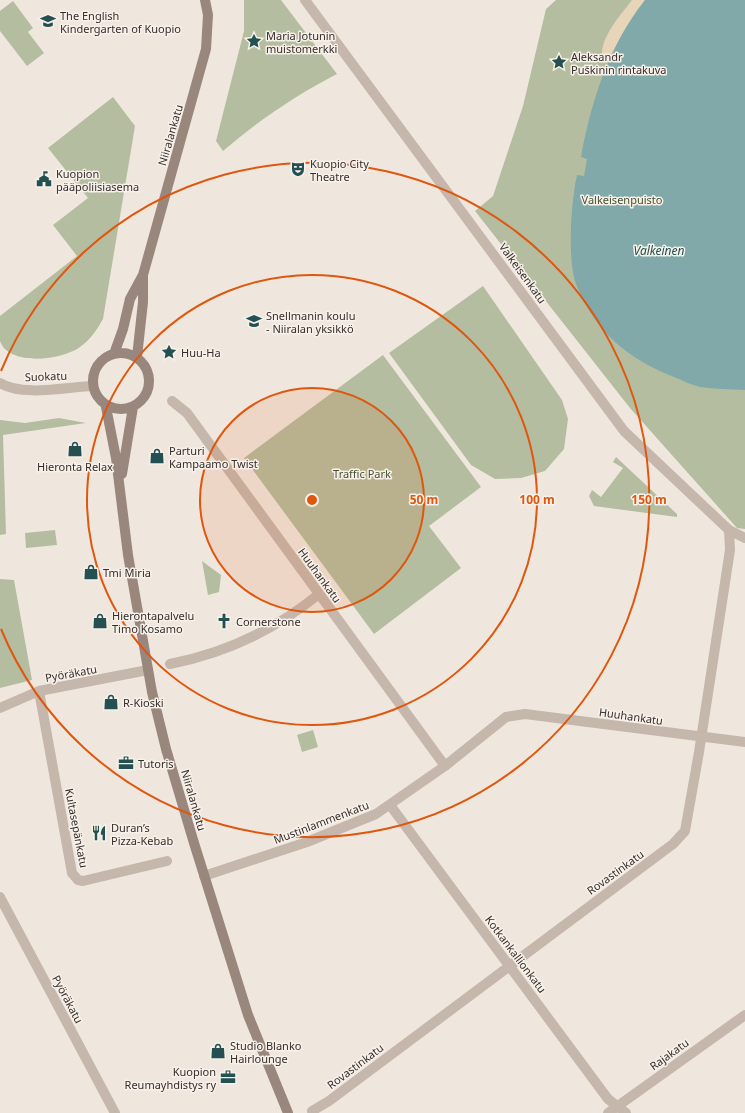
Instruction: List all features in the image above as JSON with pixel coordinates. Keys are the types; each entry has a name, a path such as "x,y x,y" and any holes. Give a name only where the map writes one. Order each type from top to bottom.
{"main road":[{"name":"Niiralankatu","path":"114,354 123,329 130,298 143,275 206,49 208,15 205,0"},
{"name":"Niiralankatu","path":"138,358 143,302 143,275"},
{"path":"122,352 138,358 147,374 148,385 140,402 133,407 116,410 106,407 100,400 93,386 93,377 100,363 114,354 122,352"},
{"name":"Niiralankatu","path":"106,407 120,484 128,555 148,670 166,749 248,1015 288,1113"},
{"name":"Niiralankatu","path":"120,484 133,407"}],"street":[{"name":"Valkeisenkatu","path":"305,0 624,431 729,530 745,538"},
{"name":"Suokatu","path":"0,383 16,388 30,390 93,386"},
{"name":"Huuhankatu","path":"172,400 186,413 445,766"},
{"name":"Rovastinkatu","path":"312,1111 329,1101 509,965 673,844 685,831 702,737 730,550 729,530"},
{"path":"170,664 252,638 285,619 319,594"},
{"name":"Pyöräkatu","path":"0,708 39,691 148,670"},
{"name":"Kultasepänkatu","path":"39,691 72,873 78,880 83,881 167,861"},
{"name":"Huuhankatu","path":"514,714 525,714 745,742"},
{"name":"Mustinlammenkatu","path":"204,876 333,832 376,814 390,806 445,766 506,717 514,714"},
{"name":"Kotkankallionkatu","path":"390,806 608,1099 626,1113"},
{"name":"Pyöräkatu","path":"0,897 114,1113"},
{"name":"Rajakatu","path":"608,1113 745,1014"}],"green space":[{"path":"244,0 281,0 337,74 278,109 223,151 216,141 244,31"},
{"name":"Valkeinen","path":"556,0 745,0 745,529 737,528 630,408 475,211 493,196 523,106 546,9"},
{"path":"13,1 33,28 28,32 44,53 27,66 0,31 0,11"},
{"path":"113,97 135,126 103,319 90,338 72,352 50,358 37,359 14,355 5,349 0,341 0,316 77,256 53,225 88,198 48,148"},
{"path":"483,286 562,400 568,419 564,449 545,471 521,478 495,479 471,465 389,353"},
{"name":"Traffic Park","path":"383,355 481,487 429,526 461,568 374,634 244,458"},
{"path":"59,418 86,423 3,435 6,534 0,535 0,420 25,423"},
{"path":"616,457 677,514 677,517 594,506 589,496 592,490 601,497 623,468 613,462"},
{"path":"55,530 57,545 26,548 25,533"},
{"path":"202,561 221,575 219,592 208,595"},
{"path":"0,579 14,580 32,680 0,688"},
{"path":"313,730 318,747 302,752 297,735"}],"sand":[{"path":"632,0 645,0 611,55 602,58 602,50 607,35"}],"water":[{"name":"Valkeinen","path":"645,0 745,0 745,390 700,387 657,370 628,352 614,341 592,316 583,301 573,273 571,230 573,200 577,175 584,176 587,159 581,157 590,116 603,75 621,36 632,17"}],"place":[{"name":"The English Kindergarten of Kuopio","path":"48,21"},
{"name":"Maria Jotunin muistomerkki","path":"254,41"},
{"name":"Aleksandr Puškinin rintakuva","path":"559,62"},
{"name":"Kuopio City Theatre","path":"298,169"},
{"name":"Kuopion pääpoliisiasema","path":"44,179"},
{"name":"Snellmanin koulu - Niiralan yksikkö","path":"254,321"},
{"name":"Huu-Ha","path":"169,352"},
{"name":"Hieronta Relax","path":"75,449"},
{"name":"Parturi Kampaamo Twist","path":"157,456"},
{"name":"Tmi Miria","path":"91,572"},
{"name":"Hierontapalvelu Timo Kosamo","path":"100,621"},
{"name":"Cornerstone","path":"224,621"},
{"name":"R-Kioski","path":"111,702"},
{"name":"Tutoris","path":"126,763"},
{"name":"Duran’s Pizza-Kebab","path":"99,833"},
{"name":"Studio Blanko Hairlounge","path":"218,1051"},
{"name":"Kuopion Reumayhdistys ry","path":"228,1077"}],"park label":[{"name":"Valkeisenpuisto","path":"622,199"}]}
